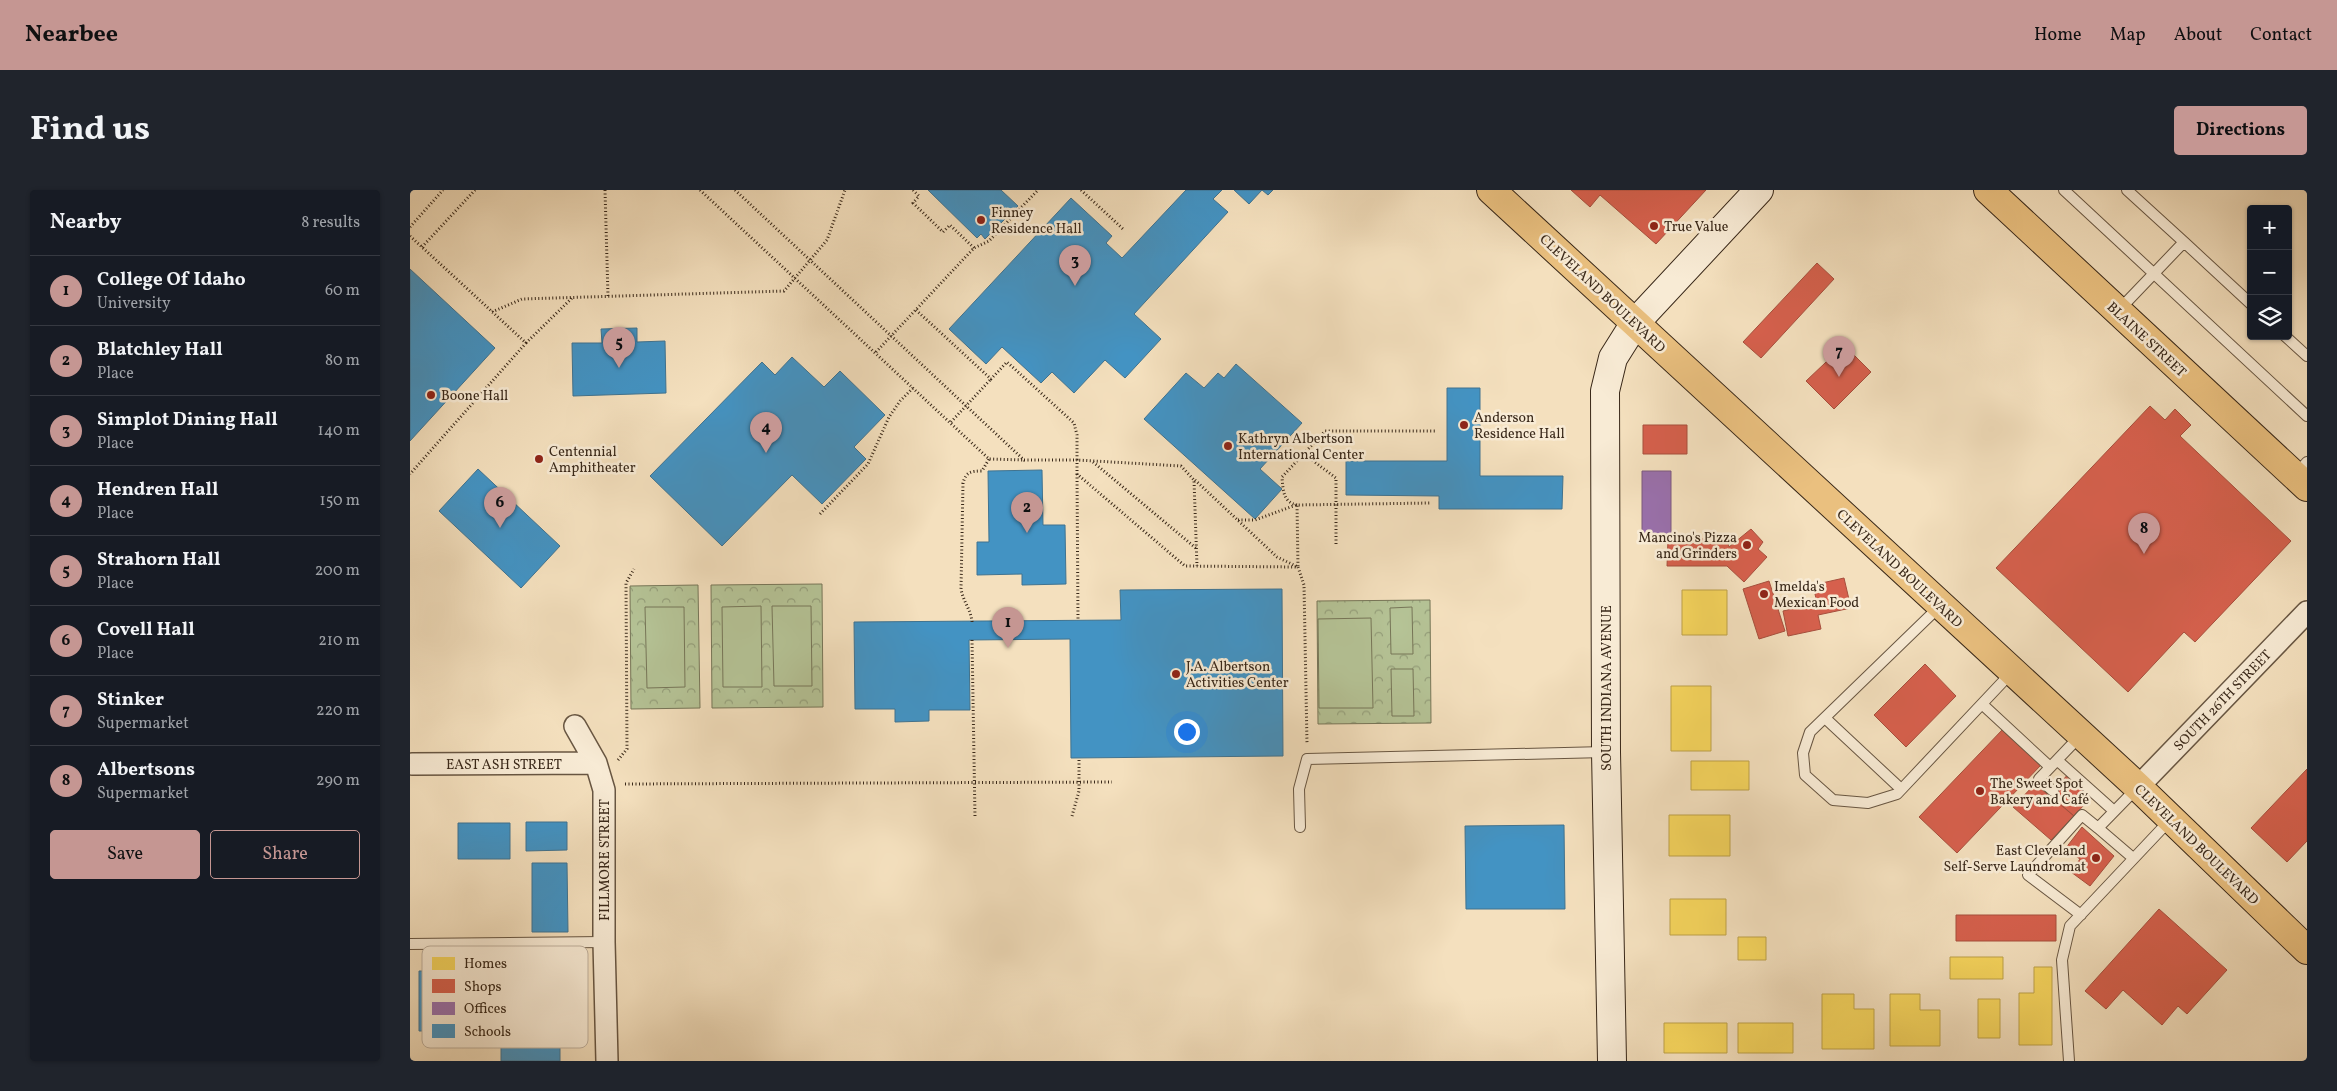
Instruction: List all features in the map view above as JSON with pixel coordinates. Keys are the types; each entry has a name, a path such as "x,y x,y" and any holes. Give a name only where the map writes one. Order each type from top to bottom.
{"main road":[{"name":"CLEVELAND BOULEVARD","path":"1491,190 2138,787 2170,820 2307,950"},
{"name":"SOUTH INDIANA AVENUE","path":"1612,1061 1606,752 1605,391 1614,358 1635,323 1759,190"},
{"name":"BLAINE STREET","path":"1988,190 2117,311 2303,475"}],"street":[{"name":"SOUTH 26TH STREET","path":"2138,787 2307,612"},
{"name":"FILLMORE STREET","path":"575,726 606,764 604,790 604,942 607,1061"},
{"name":"EAST ASH STREET","path":"412,764 606,764"}],"lane":[{"path":"2064,190 2307,416"},
{"path":"2127,190 2247,300"},
{"path":"2117,311 2184,242"},
{"path":"2289,340 2307,356"},
{"path":"1940,606 1810,732 1803,753 1805,775 1833,800 1868,804 1897,794 2012,672"},
{"path":"1982,704 2053,764 2114,811"},
{"path":"1825,718 1901,789"},
{"path":"2053,791 2039,779 2080,735"},
{"path":"1300,827 1300,789 1307,759 1606,752"},
{"path":"2098,828 2138,787"},
{"path":"2081,914 2028,875 2080,814 2133,858"},
{"path":"2069,1061 2062,960 2070,926 2170,820"},
{"path":"410,944 604,942"}],"path":[{"path":"410,226 443,190"},
{"path":"422,247 475,190"},
{"path":"605,190 608,296"},
{"path":"700,190 914,387 989,459 1077,460 1181,466 1277,557 1298,567"},
{"path":"735,190 1024,460"},
{"path":"492,312 522,299 784,290 827,240 845,190"},
{"path":"913,190 919,196 913,202 943,232 950,224 974,248"},
{"path":"876,352 974,248 989,241 1038,190"},
{"path":"1080,190 1123,229"},
{"path":"410,236 526,344"},
{"path":"410,473 526,344 572,298"},
{"path":"916,310 991,379"},
{"path":"951,422 1007,362 1074,423 1077,435 1078,620"},
{"path":"820,514 868,464 889,416 914,387"},
{"path":"1297,505 1286,499 1282,477 1325,431 1435,431"},
{"path":"1304,454 1336,478 1336,545"},
{"path":"972,622 970,610 965,604 961,590 963,483 965,476 971,471 982,471 989,459"},
{"path":"1093,461 1197,549"},
{"path":"1077,474 1185,566 1298,567"},
{"path":"1194,480 1197,566"},
{"path":"1237,520 1255,520 1297,505 1430,503"},
{"path":"1297,505 1298,567 1304,585 1307,759"},
{"path":"606,764 627,749 626,583 634,569"},
{"path":"972,640 975,817"},
{"path":"1072,816 1079,791 1079,758"},
{"path":"617,784 1112,782"}],"green space":[{"path":"822,584 823,707 712,708 711,585"},
{"path":"698,585 700,708 631,709 630,586"},
{"path":"1430,600 1431,723 1318,724 1317,601"},
{"path":"761,606 762,687 723,687 722,607"},
{"path":"772,606 811,606 812,686 774,686"},
{"path":"645,607 684,607 685,687 647,688"},
{"path":"1412,607 1413,654 1391,654 1390,608"},
{"path":"1371,618 1373,708 1319,708 1318,619"},
{"path":"1391,669 1413,669 1414,716 1392,716"}],"building: Homes":[{"path":"1682,590 1727,590 1727,635 1682,635"},
{"path":"1671,686 1711,686 1711,751 1671,751"},
{"path":"1691,761 1749,761 1749,790 1691,790"},
{"path":"1669,815 1730,815 1730,856 1669,856"},
{"path":"1670,899 1726,899 1726,935 1670,935"},
{"path":"1738,937 1766,937 1766,960 1738,960"},
{"path":"1950,957 2003,957 2003,979 1950,979"},
{"path":"2034,967 2052,967 2052,1045 2019,1045 2019,993 2034,993"},
{"path":"1822,994 1854,994 1854,1009 1874,1009 1874,1049 1822,1049"},
{"path":"1890,994 1920,994 1920,1010 1940,1010 1940,1046 1890,1046"},
{"path":"1978,999 2000,999 2000,1038 1978,1038"},
{"path":"1664,1023 1727,1023 1727,1053 1664,1053"},
{"path":"1738,1023 1793,1023 1793,1053 1738,1053"}],"building: Shops":[{"name":"True Value","path":"1571,190 1706,190 1656,244 1600,195 1590,207"},
{"path":"1817,263 1834,279 1761,358 1743,342"},
{"path":"1844,345 1871,372 1834,409 1806,381"},
{"path":"2150,406 2165,420 2175,409 2191,425 2180,436 2291,541 2195,642 2184,632 2128,692 1996,568"},
{"path":"1643,425 1687,425 1687,454 1643,454"},
{"path":"1751,529 1763,542 1758,549 1767,557 1744,582 1727,566 1667,566 1668,539 1727,539 1729,547"},
{"path":"1844,578 1851,608 1818,615 1821,629 1788,636 1783,611 1817,603 1813,585"},
{"path":"1769,581 1785,631 1759,639 1743,589"},
{"path":"1925,664 1956,696 1906,747 1874,715"},
{"name":"The Sweet Spot Bakery and Café","path":"2003,729 2041,765 1957,853 1919,817"},
{"path":"2307,769 2307,841 2287,862 2251,828"},
{"path":"2069,773 2093,795 2074,816 2050,795"},
{"path":"2035,784 2074,816 2051,840 2013,807"},
{"name":"East Cleveland Self-Serve Laundromat","path":"2082,827 2114,856 2090,886 2071,872 2080,859 2065,849"},
{"path":"2159,909 2227,970 2187,1014 2178,1006 2162,1025 2123,990 2106,1009 2085,991"},
{"path":"1956,915 2056,915 2056,941 1956,941"}],"building: Offices":[{"path":"1642,471 1671,471 1671,536 1642,536"}],"building: Schools":[{"name":"Finney Residence Hall","path":"928,190 1001,190 1018,206 985,239 981,234 977,238"},
{"path":"1186,190 1222,190 1213,199 1228,212 1134,314 1161,339 1125,378 1105,360 1074,393 1052,372 1041,383 1002,347 986,364 949,329 1071,198 1112,236 1106,243 1122,258"},
{"path":"1234,190 1262,190 1249,204"},
{"path":"1262,190 1273,190 1268,195"},
{"name":"Boone Hall","path":"410,269 495,348 410,441"},
{"path":"637,328 637,342 665,341 666,393 573,396 572,343 602,343 601,329"},
{"path":"792,357 824,387 840,371 885,415 854,447 866,459 822,504 792,475 722,546 650,476 762,362 775,375"},
{"name":"Kathryn Albertson International Center","path":"1236,364 1302,423 1260,469 1282,489 1255,519 1144,419 1186,373 1204,388 1218,373 1224,378"},
{"name":"Anderson Residence Hall","path":"1447,388 1480,388 1480,476 1563,476 1562,509 1439,509 1439,496 1346,495 1346,461 1447,461"},
{"path":"478,469 560,546 521,588 439,511"},
{"path":"1042,470 1043,525 1065,525 1066,584 1022,585 1022,574 977,575 977,542 989,542 988,471"},
{"name":"J.A. Albertson Activities Center","path":"1282,589 1283,756 1071,758 1070,639 969,640 970,710 929,710 929,721 895,722 895,709 855,709 854,622 1121,620 1120,590"},
{"path":"526,822 567,822 567,850 526,851"},
{"path":"458,823 510,823 510,859 458,859"},
{"path":"1564,825 1565,909 1466,909 1465,826"},
{"path":"532,863 567,863 568,932 532,932"},
{"path":"419,971 422,971 422,1031 419,1031"},
{"path":"501,1048 560,1048 560,1061 501,1061"}],"place":[{"name":"Finney Residence Hall","path":"981,220"},
{"name":"True Value","path":"1654,226"},
{"name":"Simplot Dining Hall","path":"1075,286"},
{"name":"Strahorn Hall","path":"619,368"},
{"name":"Stinker","path":"1839,377"},
{"name":"Boone Hall","path":"431,395"},
{"name":"Anderson Residence Hall","path":"1464,425"},
{"name":"Kathryn Albertson International Center","path":"1228,446"},
{"name":"Hendren Hall","path":"766,453"},
{"name":"Centennial Amphitheater","path":"539,459"},
{"name":"Covell Hall","path":"500,528"},
{"name":"Blatchley Hall","path":"1027,533"},
{"name":"Mancino's Pizza and Grinders","path":"1747,545"},
{"name":"Albertsons","path":"2144,554"},
{"name":"Imelda's Mexican Food","path":"1764,594"},
{"name":"College Of Idaho","path":"1008,648"},
{"name":"J.A. Albertson Activities Center","path":"1176,674"},
{"name":"The Sweet Spot Bakery and Café","path":"1980,791"},
{"name":"East Cleveland Self-Serve Laundromat","path":"2096,858"}]}
